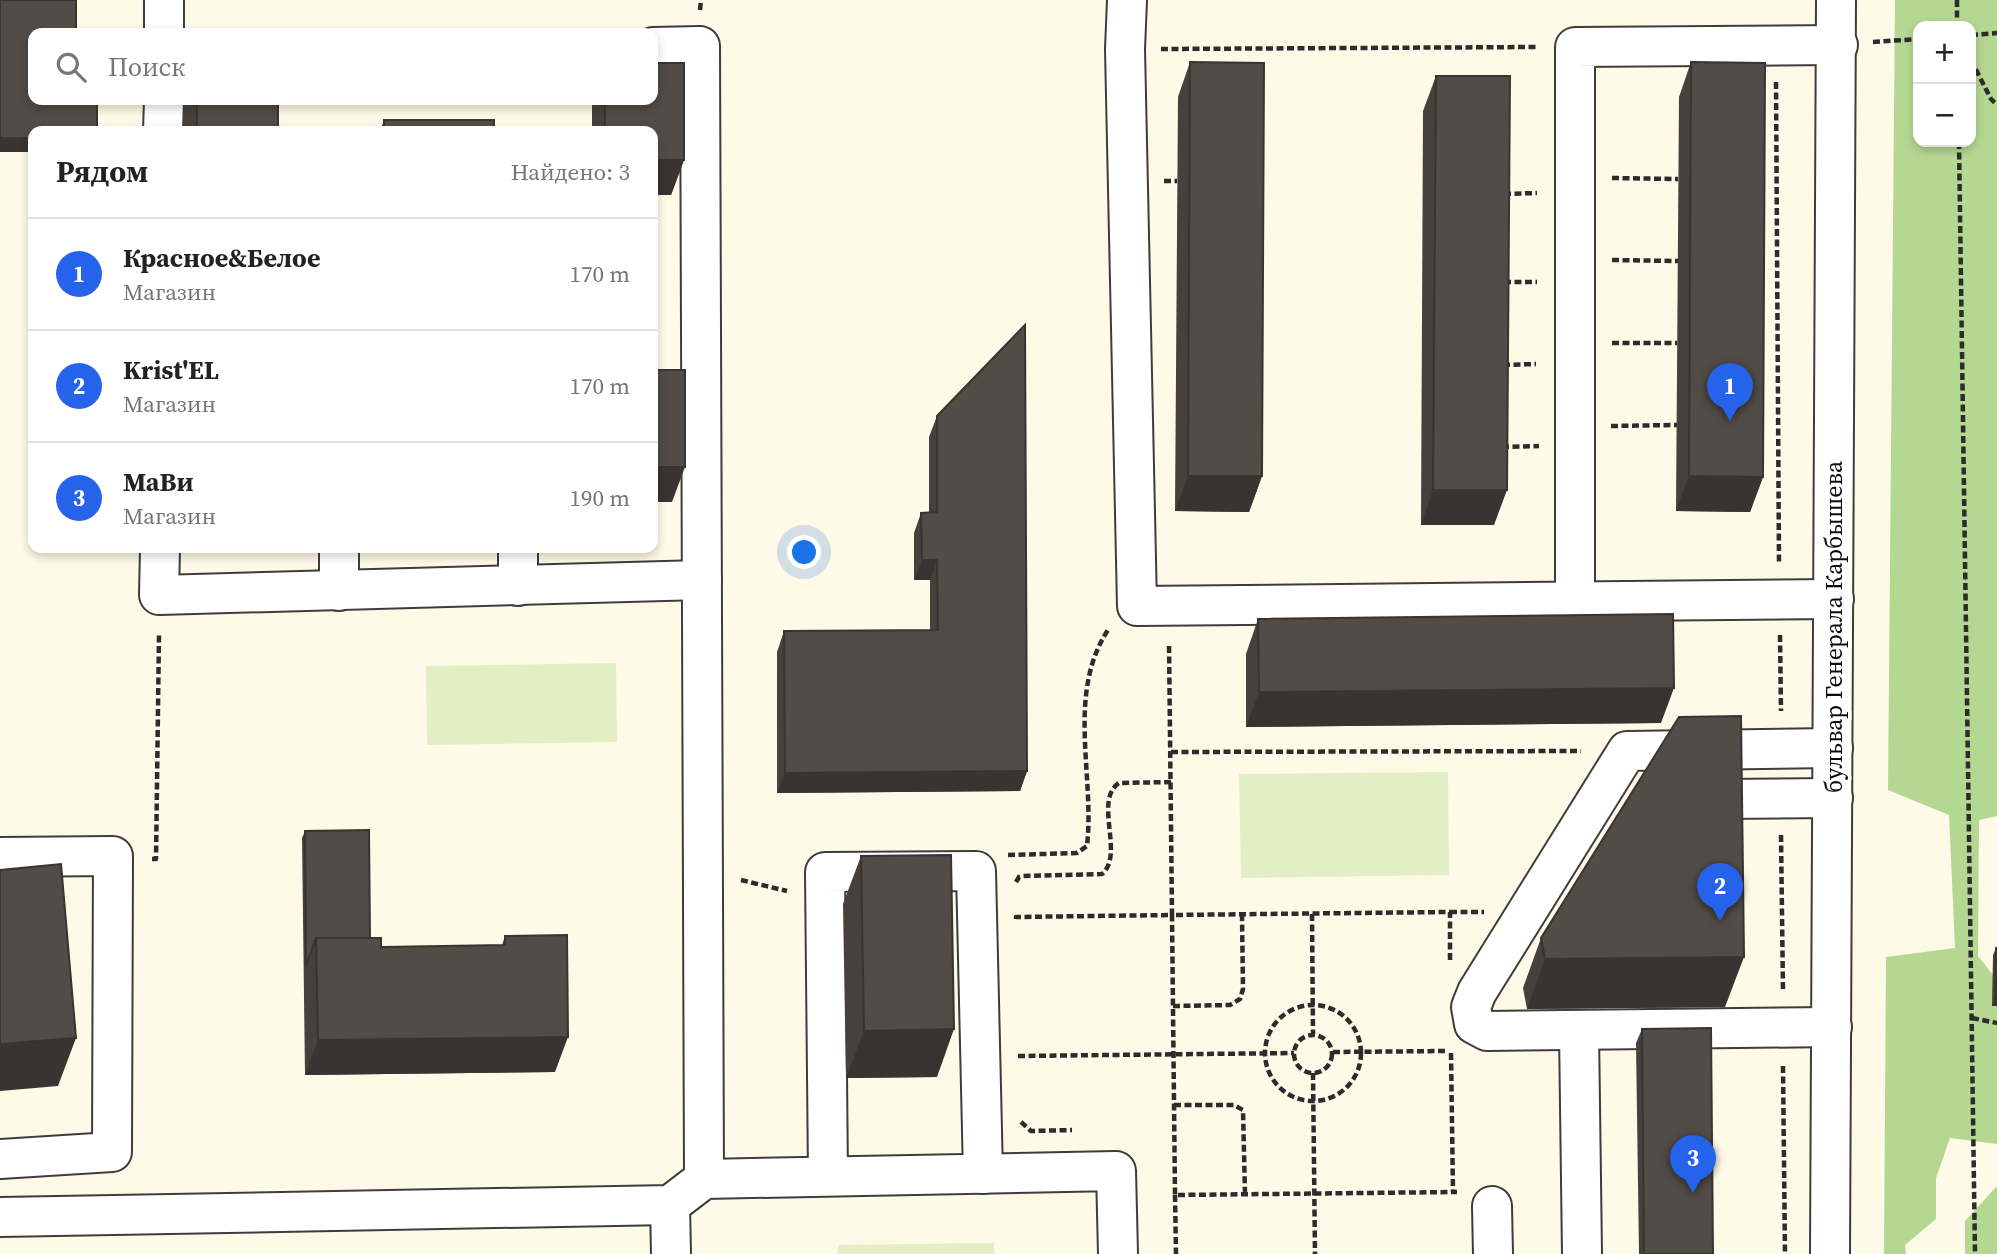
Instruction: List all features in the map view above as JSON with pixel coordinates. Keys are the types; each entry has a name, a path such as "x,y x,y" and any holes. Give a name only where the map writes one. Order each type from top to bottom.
{"street":[{"path":"164,0 164,28"},
{"path":"1127,0 1125,49 1153,606 1834,599"},
{"name":"бульвар Генерала Карбышева","path":"1830,1254 1838,46 1836,0"},
{"path":"658,47 700,46 704,1179"},
{"path":"1575,602 1574,47 1838,46"},
{"path":"163,126 164,105"},
{"path":"160,553 159,595 702,580"},
{"path":"340,553 340,591"},
{"path":"518,553 518,586"},
{"path":"1832,1027 1487,1031 1474,1024 1471,1007 1477,992 1628,751 1833,748"},
{"path":"1723,799 1833,797"},
{"path":"0,857 113,856 112,1152 0,1159"},
{"path":"828,1176 825,872 976,871 983,1174"},
{"path":"1579,1030 1582,1254"},
{"path":"0,1217 670,1205 704,1179 1116,1171 1118,1254"},
{"path":"670,1205 671,1254"},
{"path":"1492,1206 1493,1254"}],"path":[{"path":"1957,0 1957,21"},
{"path":"1976,35 1997,33"},
{"path":"1775,46 1781,749"},
{"path":"1125,49 1574,47"},
{"path":"1976,70 1991,99 1997,104"},
{"path":"1959,147 1975,1254"},
{"path":"1575,177 1678,179"},
{"path":"1574,260 1678,261"},
{"path":"1575,343 1677,343"},
{"path":"1575,426 1676,425"},
{"path":"113,856 156,859 159,595"},
{"path":"976,871 1005,856 1077,853 1087,846 1085,700 1090,670 1107,632 1117,619 1153,606 1171,752 1176,1254"},
{"path":"1171,752 1628,751"},
{"path":"1016,894 1017,879 1023,876 1102,874 1110,864 1109,797 1114,787 1119,783 1171,782"},
{"path":"1781,799 1785,1254"},
{"path":"702,838 734,878 825,901"},
{"path":"1016,906 1016,931"},
{"path":"1016,917 1450,912 1450,967"},
{"path":"1312,914 1313,1034"},
{"path":"1173,1006 1230,1005 1240,999 1243,989 1242,915"},
{"path":"1312,1006 1323,1006 1342,1015 1355,1031 1361,1052 1357,1070 1348,1086 1332,1097 1313,1101 1303,1100 1283,1091 1270,1074 1265,1053 1271,1029 1279,1019 1300,1007 1312,1006"},
{"path":"1972,1018 1997,1023"},
{"path":"1313,1034 1326,1040 1332,1052 1331,1061 1326,1068 1313,1073 1298,1065 1294,1053 1298,1042 1313,1034"},
{"path":"1175,1195 1453,1192 1451,1051 1332,1052"},
{"path":"1017,1067 1017,1056 1294,1053"},
{"path":"1313,1073 1315,1254"},
{"path":"1174,1105 1234,1105 1243,1110 1245,1194"},
{"path":"1017,1113 1024,1127 1031,1130 1072,1130"}],"green space":[{"path":"1895,0 1997,0 1997,816 1979,820 1978,956 1997,980 1997,1144 1950,1138 1936,1178 1936,1219 1905,1245 1906,1254 1884,1254 1886,957 1955,948 1949,815 1888,790"},
{"path":"616,663 617,742 427,745 426,666"},
{"path":"1448,772 1449,875 1241,878 1239,774"},
{"path":"1997,1186 1997,1254 1965,1254 1965,1221"},
{"path":"994,1243 994,1254 838,1254 838,1245"}],"building":[{"path":"0,0 76,0 76,28 28,28 28,105 97,105 97,126 28,126 28,138 0,138"},
{"path":"1190,62 1264,63 1262,476 1188,476"},
{"path":"1691,62 1765,63 1763,477 1689,476"},
{"path":"658,63 684,63 684,160 658,160 658,126 605,126 605,105 658,105"},
{"path":"1436,76 1510,76 1507,490 1433,490"},
{"path":"197,105 278,105 278,126 197,126"},
{"path":"384,120 494,120 494,126 384,126"},
{"path":"1025,325 1027,771 785,773 784,631 938,630 937,560 922,560 921,513 937,512 937,416"},
{"path":"658,370 685,370 685,467 658,467"},
{"path":"1673,614 1674,688 1259,692 1258,619"},
{"path":"1741,716 1744,957 1545,959 1541,938 1679,717"},
{"path":"369,830 370,938 316,938 306,966 305,831"},
{"path":"951,855 954,1029 864,1031 861,856"},
{"path":"61,864 76,1038 0,1044 0,870"},
{"path":"567,935 568,1037 318,1040 316,938 381,938 381,947 505,945 505,936"},
{"path":"1996,948 1997,999 1995,999"},
{"path":"1711,1028 1713,1254 1644,1254 1642,1029"}],"place":[{"name":"Красное&Белое","path":"1730,421"},
{"name":"Krist'EL","path":"1720,921"},
{"name":"МаВи","path":"1693,1193"}]}
